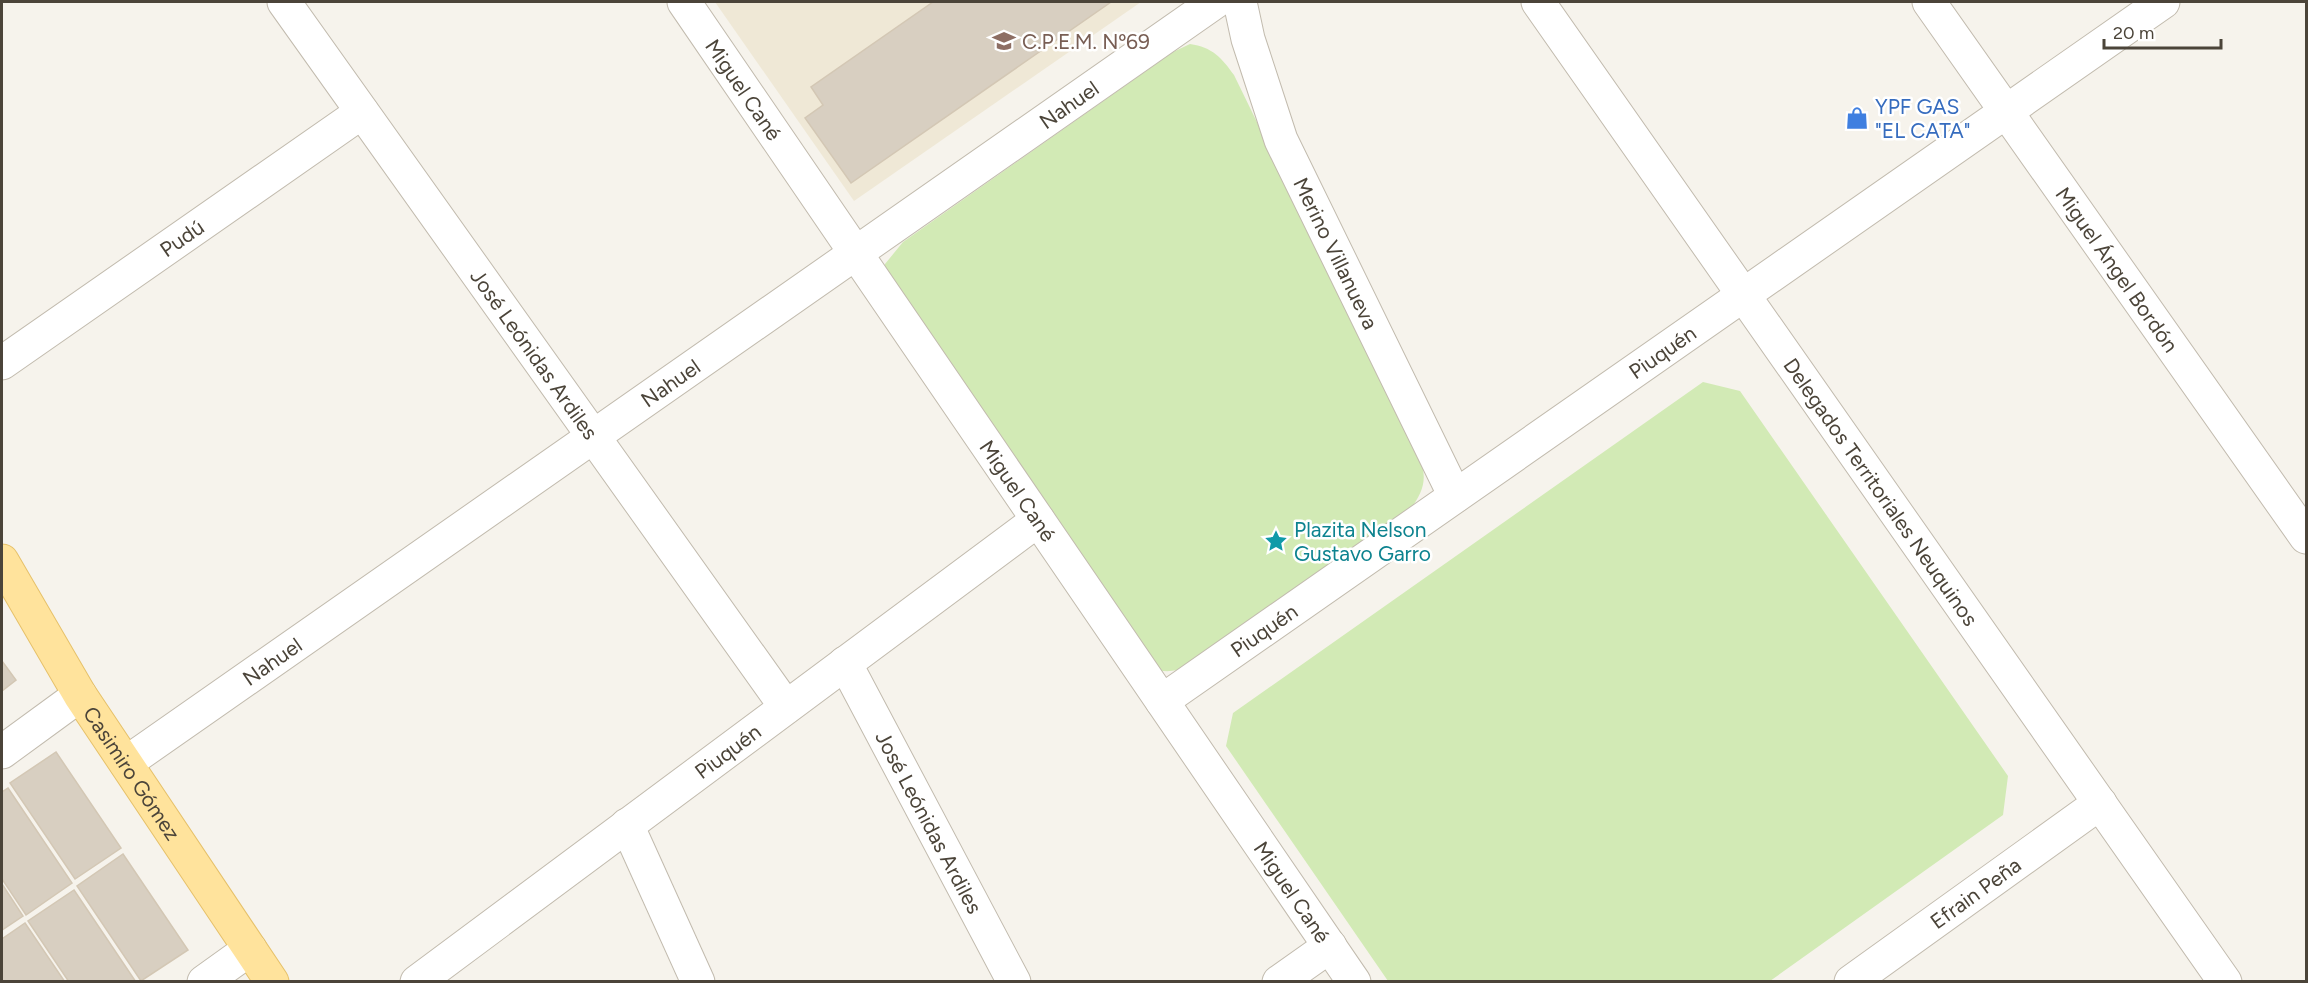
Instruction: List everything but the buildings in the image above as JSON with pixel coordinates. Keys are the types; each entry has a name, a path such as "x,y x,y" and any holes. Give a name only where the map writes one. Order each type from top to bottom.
{"main road":[{"name":"Casimiro Gómez","path":"2,561 80,695 272,981"}],"street":[{"name":"José Leónidas Ardiles","path":"284,2 786,707"},
{"name":"Miguel Cané","path":"684,2 1354,981"},
{"name":"Nahuel","path":"126,763 1215,2"},
{"name":"Merino Villanueva","path":"1240,2 1248,39 1281,140 1455,496"},
{"name":"Delegados Territoriales Neuquinos","path":"1538,2 2225,981"},
{"name":"Miguel Ángel Bordón","path":"1929,2 2307,537"},
{"name":"Piuquén","path":"1162,701 2163,2"},
{"name":"Pudú","path":"2,363 362,111"},
{"name":"Piuquén","path":"417,981 1038,519"},
{"name":"José Leónidas Ardiles","path":"845,663 1014,981"},
{"path":"2,752 80,695"},
{"name":"Efrain Peña","path":"1851,981 2100,803"},
{"path":"627,825 698,981"},
{"path":"1279,981 1330,946"},
{"path":"204,981 250,948"}],"shaded area":[{"path":"715,2 1141,2 854,201"}],"green space":[{"path":"1190,44 1198,45 1216,54 1234,75 1418,453 1424,476 1422,490 1409,511 1188,666 1174,671 1161,671 1151,668 884,279 885,264 903,242 1173,52"},
{"path":"1703,382 1740,391 2008,776 2003,815 1770,981 1388,981 1226,746 1233,713"}],"place":[{"name":"C.P.E.M. Nº69","path":"1004,41"},
{"name":"YPF GAS \"EL CATA\"","path":"1857,118"},
{"name":"Plazita Nelson Gustavo Garro","path":"1276,541"}]}
